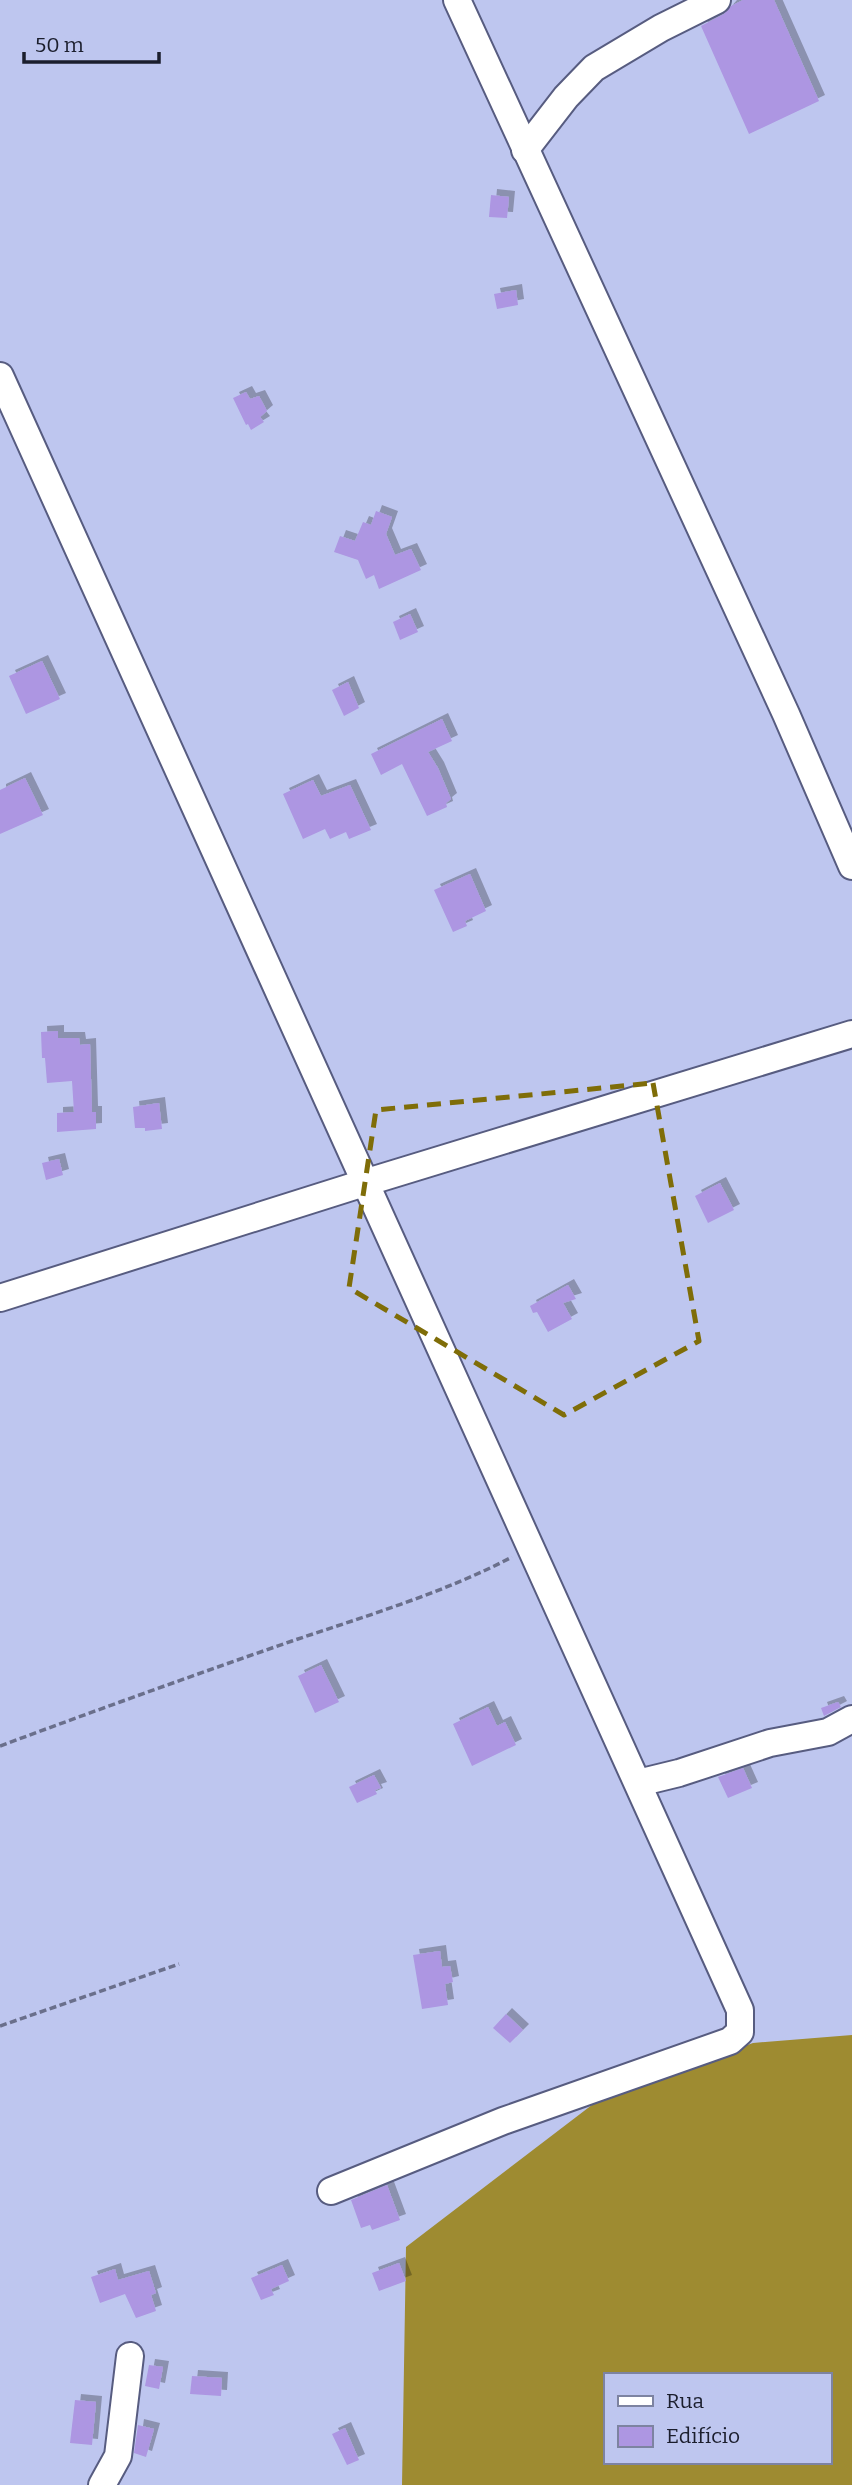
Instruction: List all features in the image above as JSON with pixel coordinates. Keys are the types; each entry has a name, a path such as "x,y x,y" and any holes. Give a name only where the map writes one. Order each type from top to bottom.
{"street":[{"path":"457,0 786,714 852,866"},
{"path":"525,150 566,97 594,68 661,28 717,0"},
{"path":"0,376 364,1183 531,1543 740,2010 740,2032 730,2042 503,2121 331,2191"},
{"path":"0,1298 364,1183 852,1034"},
{"path":"638,1783 770,1744 828,1732 852,1719"},
{"path":"102,2485 118,2456 130,2356"}],"path":[{"path":"0,1746 378,1612 476,1574 509,1558 531,1543"},
{"path":"0,2026 179,1964"}],"highlighted area":[{"path":"653,1083 699,1341 564,1415 349,1288 376,1110"}],"shaded area":[{"path":"852,2035 852,2485 402,2485 406,2247 605,2095 753,2043"}],"building":[{"path":"743,0 774,0 819,101 749,134 701,26"},
{"path":"491,195 509,197 507,218 489,217"},
{"path":"516,290 518,305 497,309 494,294"},
{"path":"246,392 250,399 259,396 267,411 260,417 264,422 251,430 233,398"},
{"path":"376,511 392,517 386,534 395,555 411,549 421,570 379,589 374,575 366,579 358,560 334,552 340,536 355,541 363,522 371,525"},
{"path":"410,614 418,632 400,640 393,622"},
{"path":"42,661 60,699 26,714 9,676"},
{"path":"348,682 359,708 344,716 332,690"},
{"path":"442,719 452,741 428,752 451,799 446,803 447,807 427,816 402,764 381,775 371,754"},
{"path":"25,778 43,815 0,834 0,790"},
{"path":"313,780 321,796 350,785 371,830 349,839 346,832 330,839 325,829 303,839 283,794"},
{"path":"470,874 486,911 465,921 467,926 453,932 434,890"},
{"path":"58,1031 58,1038 79,1038 80,1045 90,1044 92,1112 96,1112 96,1129 57,1132 57,1113 74,1112 72,1081 47,1083 41,1032"},
{"path":"159,1103 162,1129 145,1131 145,1128 135,1128 133,1107"},
{"path":"59,1159 63,1175 46,1180 42,1163"},
{"path":"720,1183 734,1210 708,1223 695,1196"},
{"path":"568,1285 576,1299 563,1303 572,1319 548,1332 537,1312 533,1313 530,1306"},
{"path":"321,1665 339,1702 315,1713 298,1676"},
{"path":"838,1702 841,1707 824,1716 821,1708"},
{"path":"488,1707 497,1726 505,1722 516,1745 472,1766 453,1724"},
{"path":"743,1768 752,1788 728,1798 718,1777"},
{"path":"374,1775 381,1788 375,1790 377,1794 357,1803 349,1787"},
{"path":"440,1951 442,1967 450,1966 453,1982 445,1984 448,2005 422,2009 413,1955"},
{"path":"506,2014 523,2030 510,2043 493,2028"},
{"path":"387,2185 400,2220 372,2230 370,2225 361,2228 351,2200"},
{"path":"399,2263 406,2281 379,2291 372,2273"},
{"path":"282,2265 289,2281 271,2289 274,2295 261,2300 251,2278"},
{"path":"115,2269 118,2280 149,2271 156,2293 151,2295 156,2311 136,2318 125,2294 100,2303 91,2277"},
{"path":"149,2365 163,2367 159,2389 145,2386"},
{"path":"192,2376 222,2378 221,2396 190,2394"},
{"path":"75,2400 96,2402 92,2445 70,2443"},
{"path":"138,2425 154,2429 146,2457 134,2453"},
{"path":"345,2428 359,2460 347,2465 332,2434"}]}
